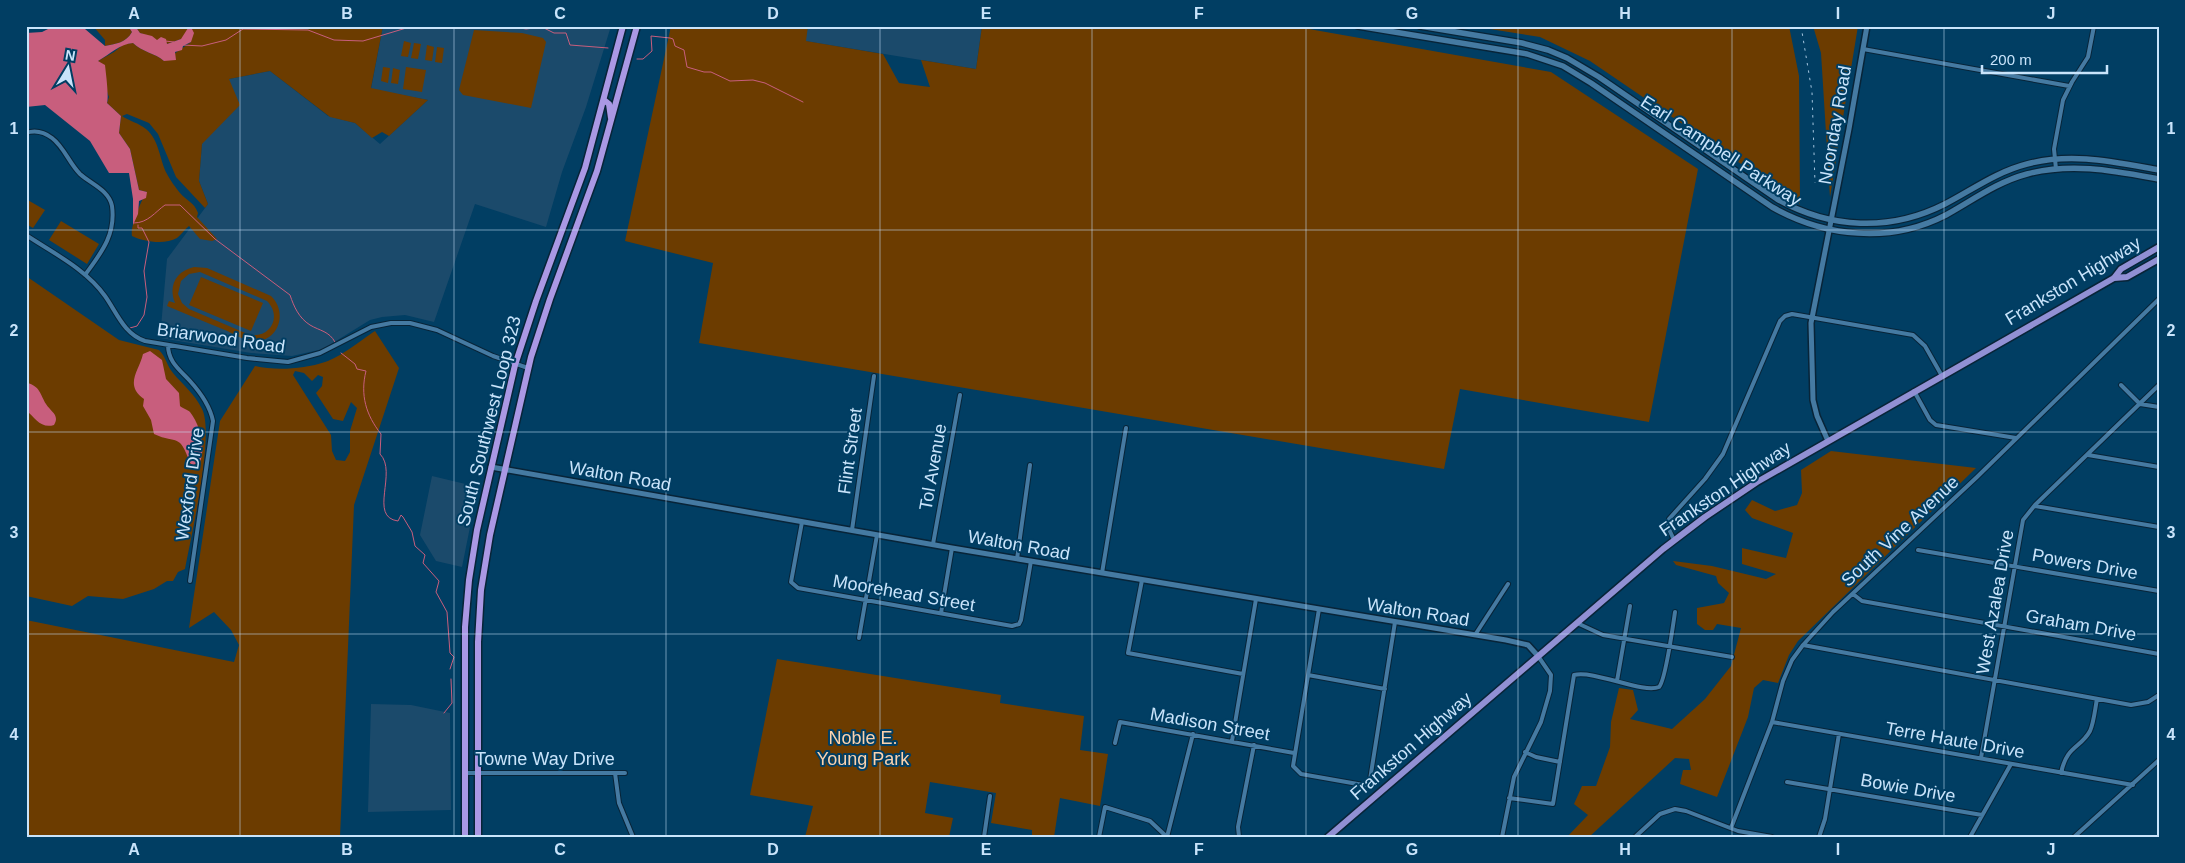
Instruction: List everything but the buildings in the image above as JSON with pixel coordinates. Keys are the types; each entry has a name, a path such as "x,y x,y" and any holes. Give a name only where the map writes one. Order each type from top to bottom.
{"highway":[{"name":"South Southwest Loop 323","path":"465,837 466,612 474,547 515,365 536,301 583,174 623,26"},
{"name":"South Southwest Loop 323","path":"478,837 477,657 487,548 528,368 548,307 592,189 637,26"},
{"path":"604,100 609,104 611,124"}],"main road":[{"name":"Earl Campbell Parkway","path":"1358,26 1527,54 1556,63 1580,76 1772,207 1801,221 1829,230 1862,234 1897,231 1926,223 1955,210 1986,190 2034,172 2078,167 2103,169 2159,179"},
{"name":"Earl Campbell Parkway","path":"1420,26 1529,44 1558,54 1588,69 1777,199 1805,212 1831,220 1866,224 1893,222 1924,214 2004,172 2026,164 2055,159 2104,160 2159,170"},
{"path":"1527,54 1529,44"},
{"path":"2103,169 2104,160"},
{"path":"2132,174 2133,165"},
{"path":"2143,176 2144,167"},
{"path":"1950,201 1955,210"},
{"name":"Frankston Highway","path":"1328,837 1674,540 1740,493 1914,391 2114,278 2120,269 2159,247"},
{"path":"2114,278 2127,277 2159,258"}],"street":[{"name":"Noonday Road","path":"1828,441 1812,400 1812,317 1867,26"},
{"path":"2056,169 2055,146 2062,103 2069,86 2088,57 2094,26"},
{"path":"1863,49 2069,86"},
{"path":"26,133 39,132 52,138 75,169 107,194 111,201 112,223 110,238 84,275"},
{"name":"Briarwood Road","path":"26,235 84,275 101,290 130,334 145,341 247,358 288,362 325,351 372,327 404,322 438,330 489,355 528,368"},
{"name":"South Vine Avenue","path":"1731,828 1772,722 1783,681 1792,660 1803,645 1829,616 2159,299"},
{"path":"1674,540 1668,527 1670,518 1705,479 1723,454 1780,321 1789,314 1916,336 1927,349 1942,376"},
{"name":"Wexford Drive","path":"168,345 174,364 190,380 204,400 213,421 190,581"},
{"name":"Flint Street","path":"852,530 874,376"},
{"path":"2121,385 2140,404 2159,407"},
{"name":"West Azalea Drive","path":"1981,758 2021,526 2035,506 2159,385"},
{"path":"1914,391 1930,420 1936,425 2016,438"},
{"name":"Tol Avenue","path":"933,544 960,395"},
{"path":"1102,573 1126,428"},
{"path":"2088,455 2159,467"},
{"path":"1017,559 1030,465"},
{"name":"Walton Road","path":"491,467 952,548 1526,644 1538,656"},
{"path":"2035,506 2159,527"},
{"name":"Moorehead Street","path":"802,522 791,576 792,585 798,588 1012,626 1019,624 1021,620 1031,561"},
{"path":"859,638 877,535"},
{"path":"941,613 952,548"},
{"name":"Powers Drive","path":"1918,550 2159,591"},
{"path":"1142,580 1128,653 1243,674"},
{"path":"1475,635 1508,584"},
{"name":"Graham Drive","path":"1853,594 1862,601 2159,654"},
{"path":"1232,741 1256,599"},
{"path":"1617,681 1630,606"},
{"path":"1319,609 1293,766 1301,774 1369,786 1377,795"},
{"path":"1509,798 1553,804 1574,675 1617,681 1652,689 1659,687 1664,678 1668,646 1676,612"},
{"path":"1369,786 1395,622"},
{"path":"1576,623 1597,633 1624,639 1732,657"},
{"path":"1803,645 2134,705 2148,702 2159,695"},
{"path":"1502,837 1514,777 1541,722 1551,687 1551,674 1538,656"},
{"path":"1308,675 1384,689"},
{"path":"2061,773 2066,758 2072,749 2090,731 2097,699"},
{"name":"Madison Street","path":"1115,743 1120,722 1294,753"},
{"name":"Terre Haute Drive","path":"1772,722 2133,784"},
{"path":"1100,837 1105,806 1150,821 1167,837 1193,734"},
{"path":"1819,837 1830,789 1839,734"},
{"path":"1239,837 1238,828 1254,745"},
{"path":"1525,752 1536,757 1560,762"},
{"path":"2074,837 2159,760"},
{"path":"1970,837 2011,764"},
{"name":"Towne Way Drive","path":"465,773 625,773"},
{"path":"615,773 619,803 633,837"},
{"name":"Bowie Drive","path":"1787,782 1982,815"},
{"path":"984,837 990,796"},
{"path":"1635,837 1660,814 1675,809 1686,811 1731,828 1772,837"}],"shaded area":[{"path":"85,26 85,29 105,46 127,39 132,32 128,26 135,26 140,33 152,36 157,40 161,37 166,39 167,44 181,39 188,28 191,27 194,33 191,42 183,46 182,50 175,52 176,60 164,61 133,43 119,47 98,61 105,65 108,91 107,103 121,116 119,133 130,149 139,190 147,192 146,198 139,201 138,214 133,225 133,199 129,173 109,173 90,141 45,105 26,107 26,33 42,32 52,27"},
{"path":"383,26 611,26 586,107 562,172 546,227 475,204 434,322 405,315 382,317 370,320 323,349 292,356 251,353 160,338 167,259 208,204 199,181 202,144 229,79 270,71 328,116 355,123 380,144 428,100 371,89"},
{"path":"808,26 982,26 976,69 805,41"},
{"path":"150,351 162,360 166,379 179,393 180,406 194,417 199,430 202,456 200,462 193,465 190,463 180,443 154,434 151,420 143,406 144,399 135,388 134,378 143,354"},
{"path":"27,383 37,388 54,414 56,422 54,425 42,424 26,410"},
{"path":"432,476 478,487 462,567 436,561 420,535"},
{"path":"371,704 411,705 450,713 451,810 368,812"}],"green space":[{"path":"93,26 128,26 132,32 123,41 105,46 105,40"},
{"path":"135,26 383,26 371,88 428,100 389,136 382,132 372,138 355,123 330,117 270,71 229,79 240,105 202,144 199,181 208,204 205,208 176,177 158,134 149,123 127,114 122,116 143,127 151,134 170,179 180,193 194,206 198,213 197,217 217,239 212,241 200,239 189,226 177,238 172,240 154,242 142,240 132,236 132,232 136,214 147,192 139,190 130,149 119,133 121,116 107,103 109,97 106,89 106,79 98,61 124,44 133,43 164,61 191,42 181,39 167,44 140,33"},
{"path":"671,26 808,26 806,41 883,54 899,83 930,87 921,60 976,69 982,26 1292,26 1551,72 1698,169 1649,422 1460,389 1444,469 699,343 713,263 625,241"},
{"path":"1471,26 1789,26 1799,76 1800,204 1590,61 1540,37"},
{"path":"1813,26 1858,26 1830,197 1821,53"},
{"path":"474,30 522,33 543,38 546,42 531,108 463,95 459,90"},
{"path":"404,41 411,43 408,57 401,56"},
{"path":"414,43 421,44 418,59 411,58"},
{"path":"427,45 434,47 432,61 425,60"},
{"path":"437,47 444,48 442,63 435,62"},
{"path":"383,67 390,68 388,83 381,81"},
{"path":"406,67 426,70 422,92 403,89"},
{"path":"393,68 400,70 398,84 391,83"},
{"path":"26,199 45,210 33,228 26,224"},
{"path":"61,221 99,244 87,264 49,240"},
{"path":"194,267 207,268 271,296 279,310 280,318 275,331 270,337 263,340 247,340 167,306 169,301 175,303 172,291 175,280 182,272","holes":["200,272 267,301 274,313 272,325 264,333 250,335 189,309 182,303 178,294 181,281 189,274"]},
{"path":"26,276 119,340 159,350 171,370 192,394 202,409 206,440 201,486 185,569 178,572 173,581 167,581 154,589 123,599 88,596 72,606 26,596"},
{"path":"201,277 263,303 251,331 189,305"},
{"path":"375,331 399,368 354,505 340,837 26,837 26,620 234,662 239,645 231,630 214,612 189,628 220,421 255,366 281,369 299,368 325,362 351,348","holes":["295,371 304,373 312,381 318,375 323,377 322,386 316,393 333,419 343,421 351,402 357,408 350,431 350,452 345,461 336,460 332,451 331,435 293,375"]},
{"path":"1831,451 1976,468 1798,641 1789,655 1778,683 1763,680 1754,688 1748,717 1717,797 1680,784 1683,770 1691,770 1689,759 1675,758 1589,837 1567,837 1588,815 1574,804 1582,786 1596,786 1610,747 1611,722 1619,688 1633,690 1638,710 1630,719 1672,729 1705,699 1731,666 1741,628 1717,624 1713,630 1705,630 1697,624 1697,608 1724,603 1729,593 1718,583 1716,576 1676,565 1673,561 1712,566 1766,579 1776,574 1742,564 1742,548 1786,558 1793,533 1752,518 1745,510 1752,500 1775,511 1797,505 1802,493 1801,470"},
{"name":"Noble E. Young Park","path":"777,659 1001,695 1000,703 1084,716 1080,750 1108,754 1100,806 1060,798 1054,837 1032,837 1032,830 991,823 996,793 930,782 925,813 953,818 949,837 805,837 813,806 750,795"}],"waterway":[{"path":"182,45 202,46 226,40 243,29 308,30 334,40 363,41 413,26"},
{"path":"509,26 526,29 542,27 554,33 566,33 570,45 608,48"},
{"path":"637,59 643,59 652,51 651,36 670,38 673,39 675,46 684,50 687,67 711,72 730,81 753,80 765,83 803,102"},
{"path":"165,41 174,42"},
{"path":"134,223 147,219 165,205 180,205 215,239 290,295 300,316 310,325 327,333 335,342"},
{"path":"130,328 137,326 144,315 147,297 144,271 149,242 142,228 138,228 138,225"},
{"path":"341,353 355,364 357,369 366,371 364,396 371,420 381,434 380,454 385,462 385,511 389,518 398,521 401,515 403,517 412,532 415,546 425,555 423,563 439,581 436,592 447,612 450,653 454,657 450,669"},
{"path":"444,713 452,703 451,679"}],"railway":[{"path":"1801,26 1812,92 1815,183"}]}
